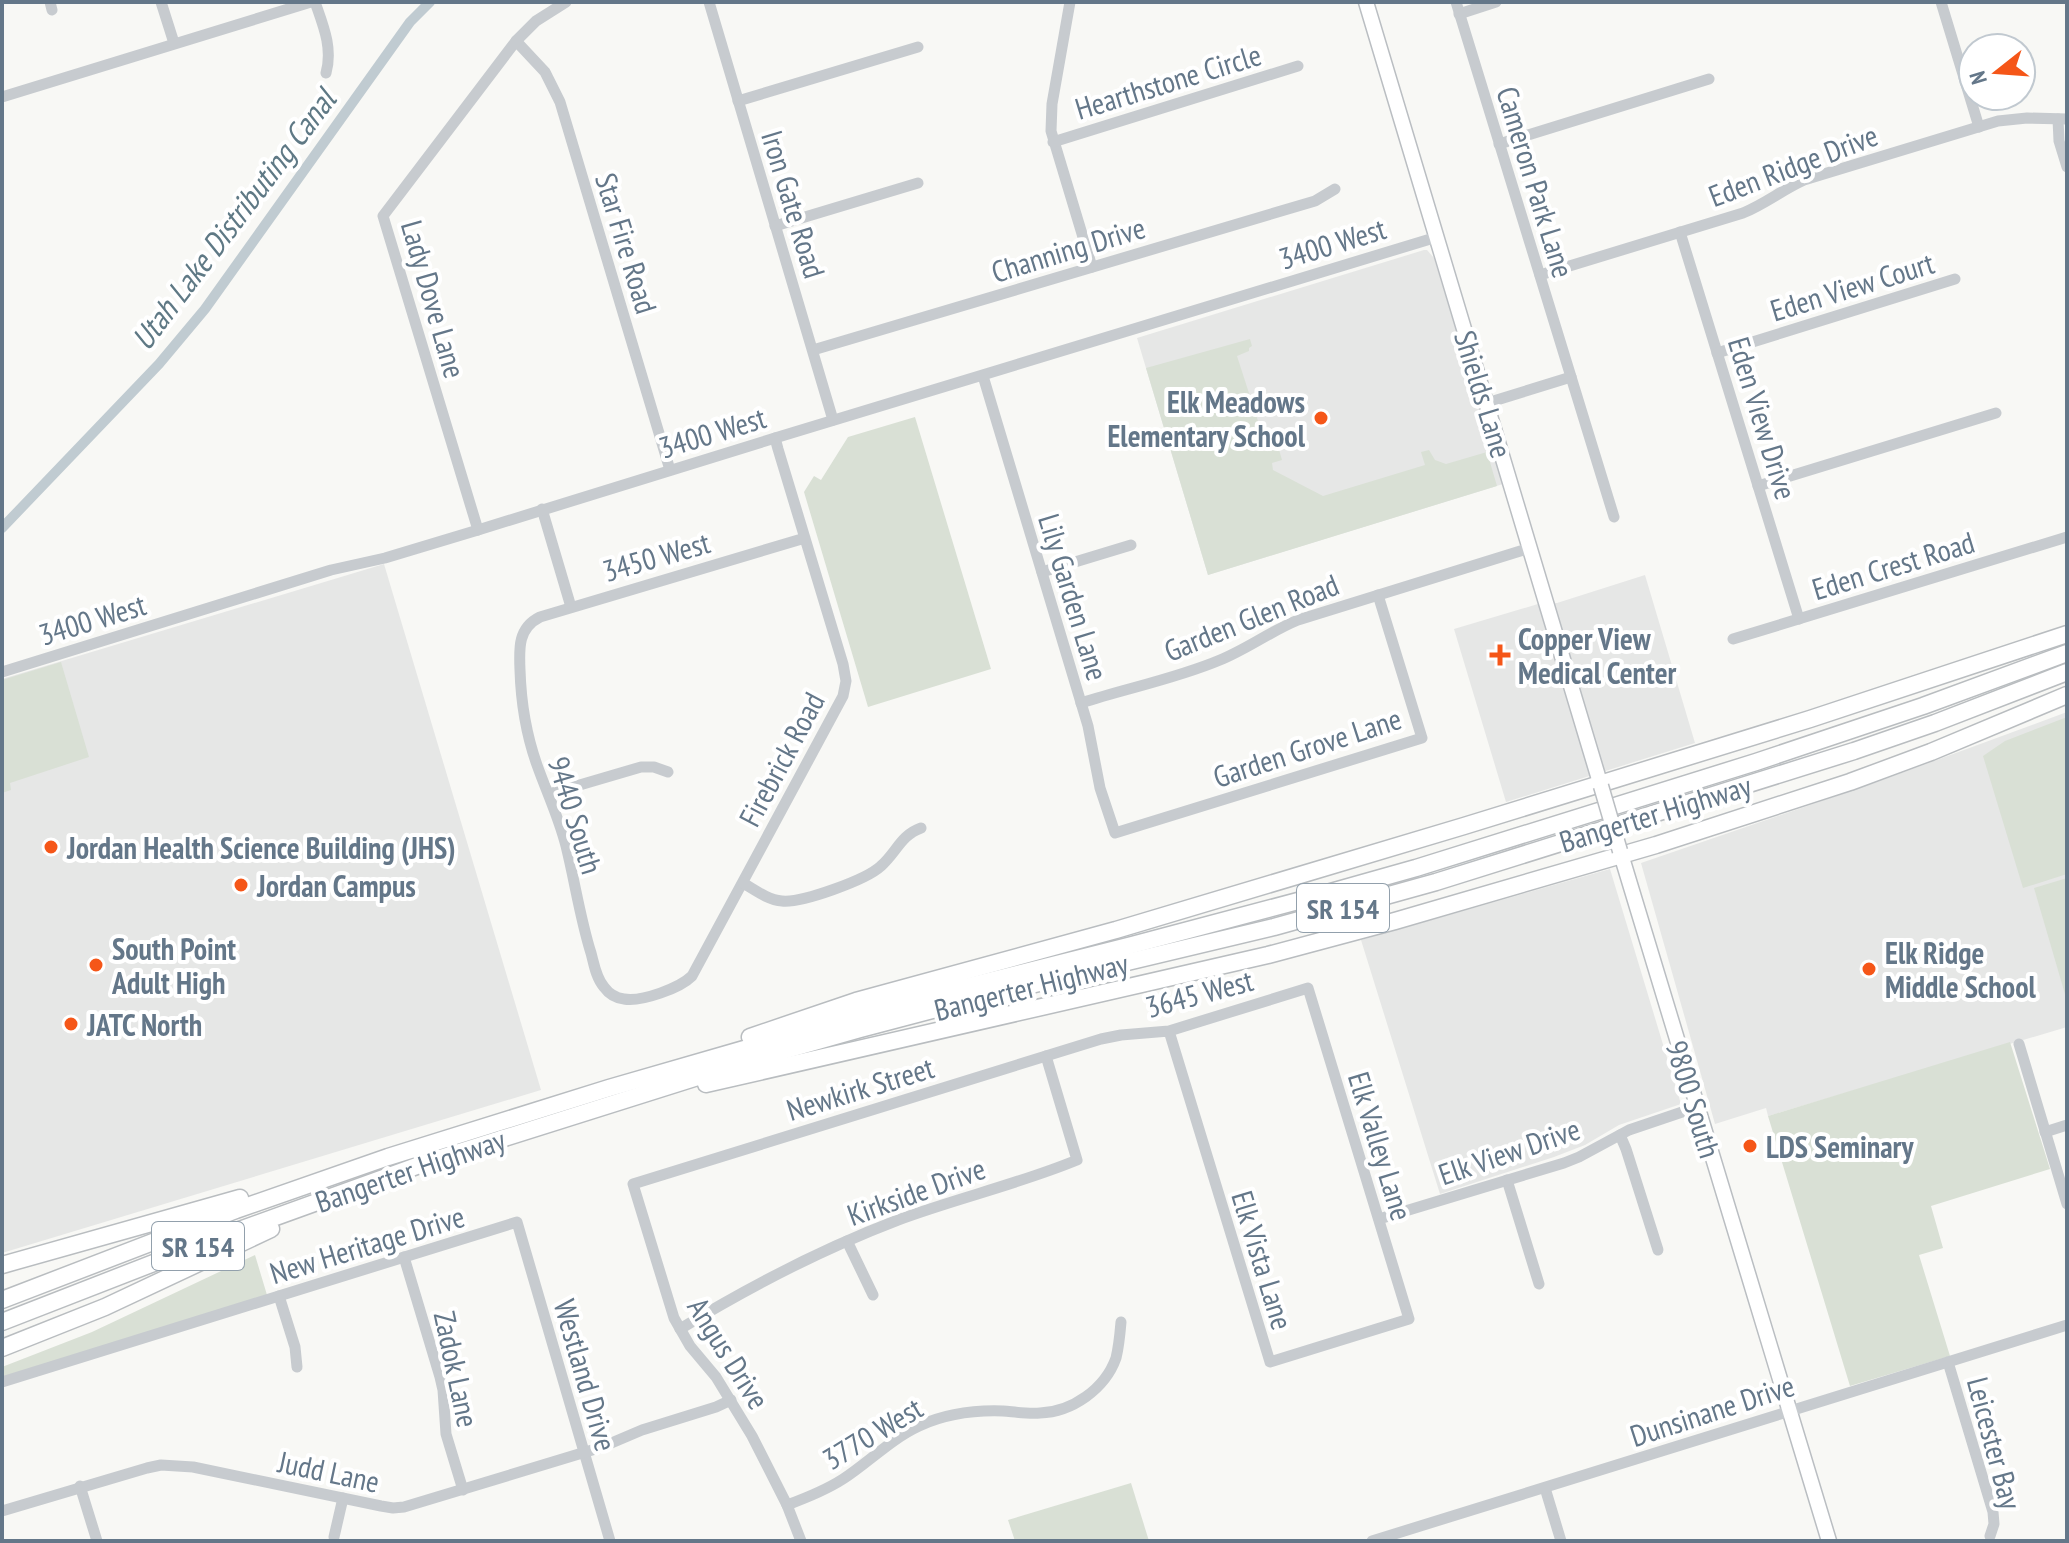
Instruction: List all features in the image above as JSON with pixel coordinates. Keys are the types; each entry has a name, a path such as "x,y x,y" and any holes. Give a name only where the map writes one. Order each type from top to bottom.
{"highway":[{"path":"609,1088 856,1001 1116,930 1600,785 2067,634"},
{"name":"Bangerter Highway","path":"2,1322 223,1236 391,1165 609,1088 930,995 1132,945 1390,875 1756,762 2067,653"},
{"name":"Bangerter Highway","path":"2,1300 236,1210 607,1106 860,1029 1274,927 1436,882 1869,746 2067,672"},
{"path":"607,1106 1278,953 1408,918 1875,773 2067,695"},
{"path":"2,1265 391,1165"},
{"path":"2,1348 105,1307 391,1165"}],"main road":[{"name":"Shields Lane","path":"1366,2 1600,785"},
{"name":"9800 South","path":"1600,785 1829,1541"}],"street":[{"path":"161,2 174,43"},
{"path":"2,97 313,2 330,49 326,73"},
{"name":"Lady Dove Lane","path":"478,530 383,216 516,41 536,21 566,2"},
{"name":"Iron Gate Road","path":"709,2 833,420"},
{"path":"1070,2 1050,119 1053,142 1092,267"},
{"path":"1458,8 1496,2"},
{"path":"1941,2 1979,127"},
{"name":"Cameron Park Lane","path":"1458,8 1614,517"},
{"name":"Star Fire Road","path":"516,41 545,72 560,102 670,470"},
{"path":"738,101 918,47"},
{"name":"Hearthstone Circle","path":"1053,142 1298,66"},
{"path":"1499,144 1709,79"},
{"name":"Eden Ridge Drive","path":"1540,275 1755,208 1804,180 1979,127 2012,118 2062,119"},
{"path":"2062,119 2059,141 2067,167"},
{"path":"775,226 918,183"},
{"name":"Channing Drive","path":"813,350 1315,201 1335,189"},
{"name":"Eden View Drive","path":"1680,232 1799,619"},
{"name":"3400 West","path":"2,672 1437,237"},
{"name":"Eden View Court","path":"1717,353 1955,279"},
{"name":"Lily Garden Lane","path":"983,376 1081,703 1100,788 1115,833"},
{"path":"1487,403 1571,377"},
{"path":"1758,486 1996,413"},
{"name":"Firebrick Road","path":"625,999 637,999 676,987 689,979 841,702 845,689 843,664 775,438"},
{"path":"542,509 571,607"},
{"name":"Eden Crest Road","path":"1733,639 2067,537"},
{"name":"3450 West","path":"525,628 540,617 571,607 805,538"},
{"path":"1042,572 1131,545"},
{"name":"Garden Glen Road","path":"1081,703 1210,664 1285,625 1530,548"},
{"name":"Garden Grove Lane","path":"1115,833 1422,738 1378,595"},
{"name":"9440 South","path":"525,628 520,644 522,702 532,750 564,837 579,914 597,976 608,992 625,999"},
{"path":"549,794 641,767 668,772"},
{"path":"743,883 785,902 836,888 875,871 905,837 921,828"},
{"name":"3645 West","path":"1101,1039 1169,1031 1308,988"},
{"name":"Elk Valley Lane","path":"1308,988 1409,1319"},
{"name":"Elk Vista Lane","path":"1169,1031 1270,1362 1409,1319"},
{"name":"Newkirk Street","path":"633,1184 1101,1039"},
{"path":"2019,1044 2067,1204"},
{"name":"Kirkside Drive","path":"680,1329 767,1280 847,1241 952,1201 1077,1160 1046,1056"},
{"name":"Elk View Drive","path":"1379,1219 1579,1157 1639,1126 1697,1107"},
{"path":"2045,1132 2067,1125"},
{"path":"1620,1135 1658,1250"},
{"path":"1507,1180 1539,1284"},
{"name":"Angus Drive","path":"633,1184 669,1306 690,1346 716,1377 771,1470 801,1541"},
{"name":"New Heritage Drive","path":"2,1382 517,1222"},
{"name":"Westland Drive","path":"517,1222 610,1541"},
{"path":"847,1241 873,1295"},
{"name":"Zadok Lane","path":"404,1257 440,1377 446,1434 463,1490"},
{"path":"279,1296 295,1347 297,1367"},
{"name":"3770 West","path":"787,1505 841,1481 903,1434 937,1419 988,1411 1057,1411 1084,1398 1097,1388 1115,1360 1121,1322"},
{"name":"Dunsinane Drive","path":"1372,1541 2067,1325"},
{"name":"Leicester Bay","path":"1948,1362 1993,1512 1994,1524 1990,1536"},
{"name":"Judd Lane","path":"2,1511 147,1468 179,1465 393,1508 427,1501 583,1453 731,1400"},
{"path":"80,1486 97,1541"},
{"path":"1545,1488 1561,1541"},
{"path":"334,1537 343,1498"}],"shaded area":[{"name":"Elk Meadows Elementary School","path":"1424,250 1434,258 1503,484 1208,575 1137,338"},
{"path":"1250,339 1252,346 1249,351 1237,356 1268,452 1268,449 1278,446 1282,460 1272,463 1273,470 1323,496 1425,465 1421,452 1429,450 1435,460 1446,464 1487,452 1497,486 1208,575 1146,368"},
{"path":"915,417 991,669 868,707 804,492 814,476 821,480 848,437"},
{"name":"Jordan Campus","path":"384,564 541,1090 2,1253 2,679"},
{"path":"1645,575 1695,743 1506,802 1454,629 1538,604 1557,603"},
{"path":"61,662 89,757 10,783 11,790 2,793 2,680"},
{"name":"Elk Ridge Middle School","path":"2067,712 2067,1027 1768,1116 1766,1108 1715,1124 1641,863 1877,782"},
{"path":"2067,717 2067,874 2023,888 1983,756 2005,741"},
{"path":"1610,869 1681,1104 1619,1125 1585,1145 1554,1157 1440,1194 1361,940"},
{"path":"2067,878 2067,1001 2034,888"},
{"path":"2010,1042 2050,1169 1931,1206 1943,1248 1919,1255 1950,1356 1850,1386 1768,1116"},
{"path":"255,1255 267,1295 2,1378 2,1367 92,1332"},
{"path":"1131,1483 1149,1541 1015,1541 1008,1520"}],"waterway":[{"name":"Utah Lake Distributing Canal","path":"2,528 159,364 205,309 410,22 430,2"}],"place":[{"name":"Elk Meadows Elementary School","path":"1321,418"},
{"name":"Copper View Medical Center","path":"1500,655"},
{"name":"Jordan Health Science Building (JHS)","path":"51,847"},
{"name":"Jordan Campus","path":"241,885"},
{"name":"South Point Adult High","path":"96,965"},
{"name":"Elk Ridge Middle School","path":"1869,969"},
{"name":"JATC North","path":"71,1024"},
{"name":"LDS Seminary","path":"1750,1146"}]}
